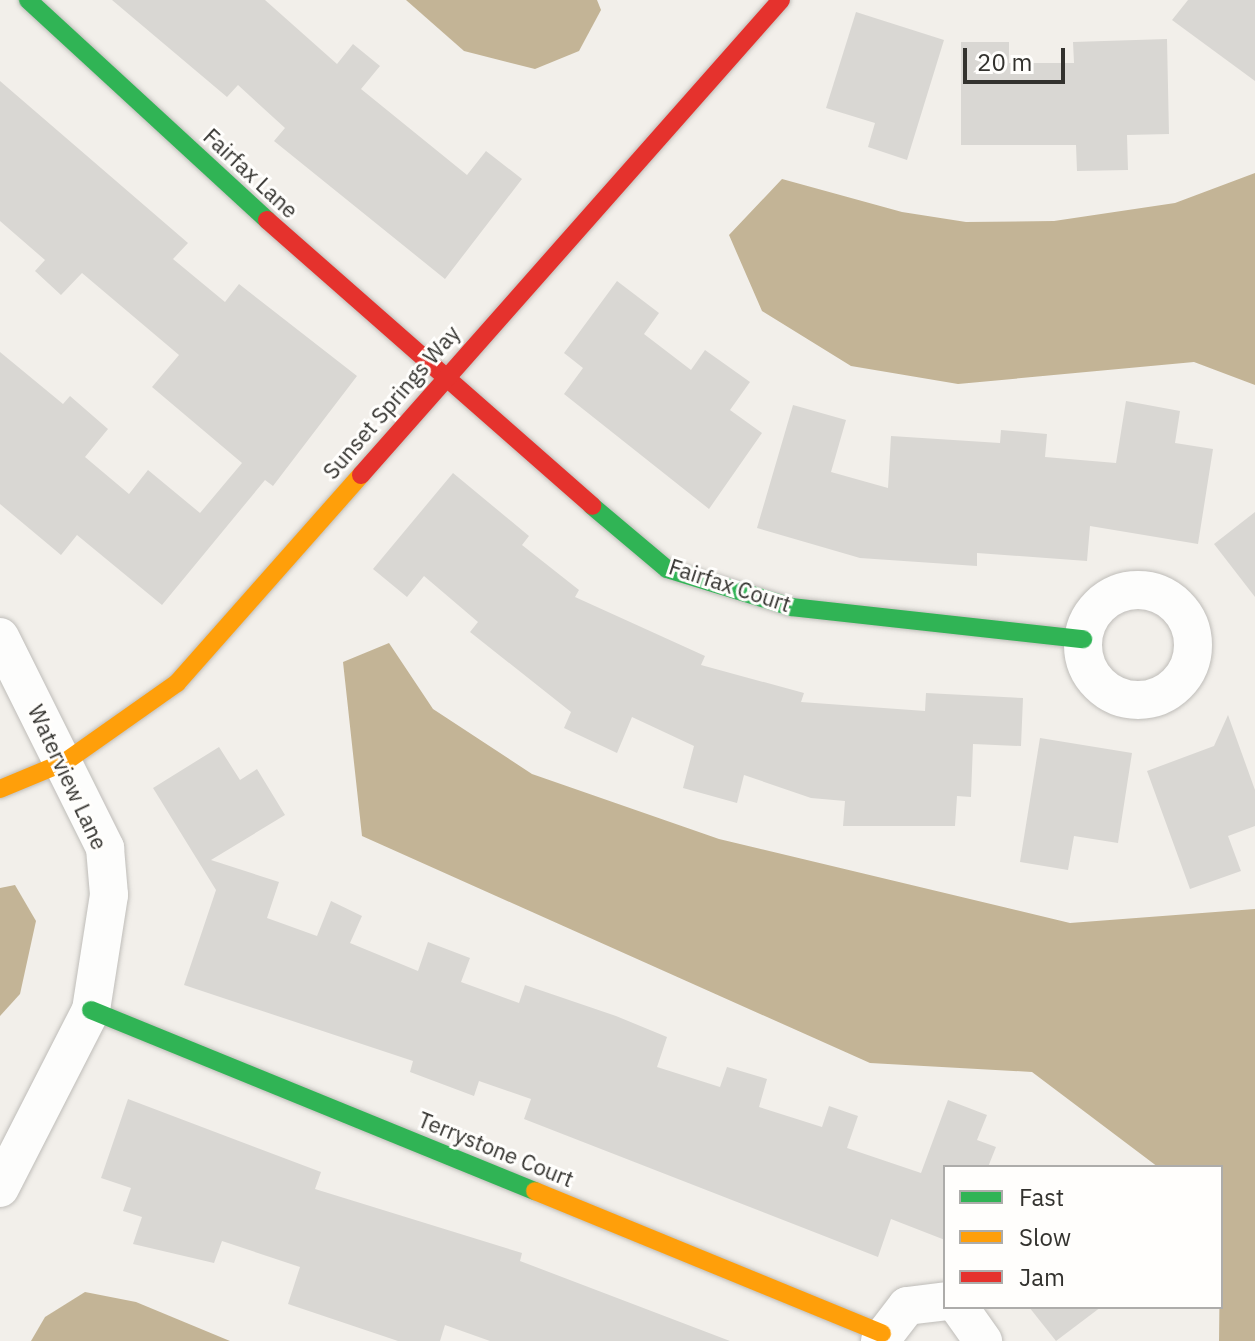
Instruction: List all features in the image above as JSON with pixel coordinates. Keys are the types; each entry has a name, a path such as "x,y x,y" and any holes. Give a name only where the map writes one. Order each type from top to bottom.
{"street":[{"name":"Fairfax Lane","path":"28,0 442,381"},
{"name":"Sunset Springs Way","path":"0,789 65,762 177,683 781,0"},
{"name":"Fairfax Court","path":"442,381 667,569 791,607 1083,639"},
{"name":"Waterview Lane","path":"0,637 65,762 105,848 105,956 91,1010 0,1188"},
{"name":"Terrystone Court","path":"91,1010 881,1337"},
{"path":"881,1337 907,1306 943,1301"},
{"path":"960,1309 983,1341"}],"shaded area":[{"path":"406,0 597,0 601,10 579,51 535,69 464,51"},
{"path":"1255,173 1255,385 1194,362 958,384 851,366 762,311 729,235 782,179 902,212 966,222 1054,221 1175,203"},
{"path":"389,643 433,709 532,774 719,839 1070,923 1255,909 1255,1341 1219,1341 1219,1309 1223,1309 1223,1165 1155,1165 1032,1072 870,1063 362,836 343,662"},
{"path":"15,885 36,921 20,994 0,1016 0,888"},
{"path":"85,1292 136,1302 230,1341 31,1341 45,1317"}],"building":[{"path":"112,0 265,0 337,64 353,44 380,66 361,89 467,175 486,151 522,179 445,279 274,141 285,128 238,85 227,97"},
{"path":"1188,0 1255,0 1255,81 1172,20"},
{"path":"856,12 944,40 907,160 868,147 875,123 826,108"},
{"path":"1167,39 1169,134 1127,135 1128,170 1077,171 1076,145 961,145 961,42 1009,42 1009,63 1074,63 1073,42"},
{"path":"0,81 188,243 173,259 225,302 239,284 357,376 273,486 265,480 162,605 77,535 61,555 0,504 0,352 63,404 70,396 108,429 85,457 129,494 148,470 200,513 242,463 152,387 179,355 82,273 61,295 35,271 45,260 0,221"},
{"path":"617,281 659,313 644,334 691,370 705,350 750,382 730,410 762,433 709,509 564,394 583,368 564,353"},
{"path":"1126,401 1180,411 1175,443 1213,449 1198,544 1090,526 1087,561 977,553 977,566 860,558 757,528 793,405 846,420 831,472 888,488 891,436 1000,443 1001,430 1047,434 1045,457 1116,463"},
{"path":"453,473 529,536 522,545 579,590 575,597 705,656 701,665 804,693 801,702 925,711 926,693 1023,698 1021,746 973,744 971,797 957,796 955,826 843,826 845,801 811,798 744,775 737,803 683,788 694,746 632,717 617,753 564,728 571,712 470,632 478,622 424,576 407,597 373,569"},
{"path":"1255,512 1255,597 1214,544"},
{"path":"1228,715 1255,790 1255,826 1228,836 1241,871 1190,889 1147,771 1214,746"},
{"path":"1040,738 1132,753 1118,843 1074,836 1068,870 1020,862"},
{"path":"219,747 240,780 257,769 285,815 211,860 279,882 267,918 317,936 331,901 362,916 350,943 418,971 428,942 470,958 461,982 519,1003 525,985 616,1016 667,1037 657,1067 720,1087 727,1067 767,1079 759,1107 822,1127 829,1106 858,1116 847,1148 921,1173 948,1100 987,1115 977,1140 996,1147 989,1165 943,1165 943,1239 891,1219 878,1257 524,1119 531,1099 479,1081 474,1096 410,1072 413,1061 184,985 216,890 153,788"},
{"path":"128,1099 321,1172 315,1189 522,1253 520,1261 730,1341 490,1341 445,1325 440,1341 398,1341 288,1304 300,1267 222,1241 214,1263 133,1244 142,1217 123,1211 131,1188 101,1178"},
{"path":"1031,1309 1098,1309 1056,1341"}],"traffic: fast":[{"path":"28,0 267,220"},
{"path":"592,506 667,569 791,607 1083,639"},
{"path":"91,1010 535,1191"}],"traffic: slow":[{"path":"0,789 65,762 177,683 361,475"},
{"path":"535,1191 882,1333"}],"traffic: jam":[{"path":"361,475 781,0"},
{"path":"267,220 592,506"}]}
